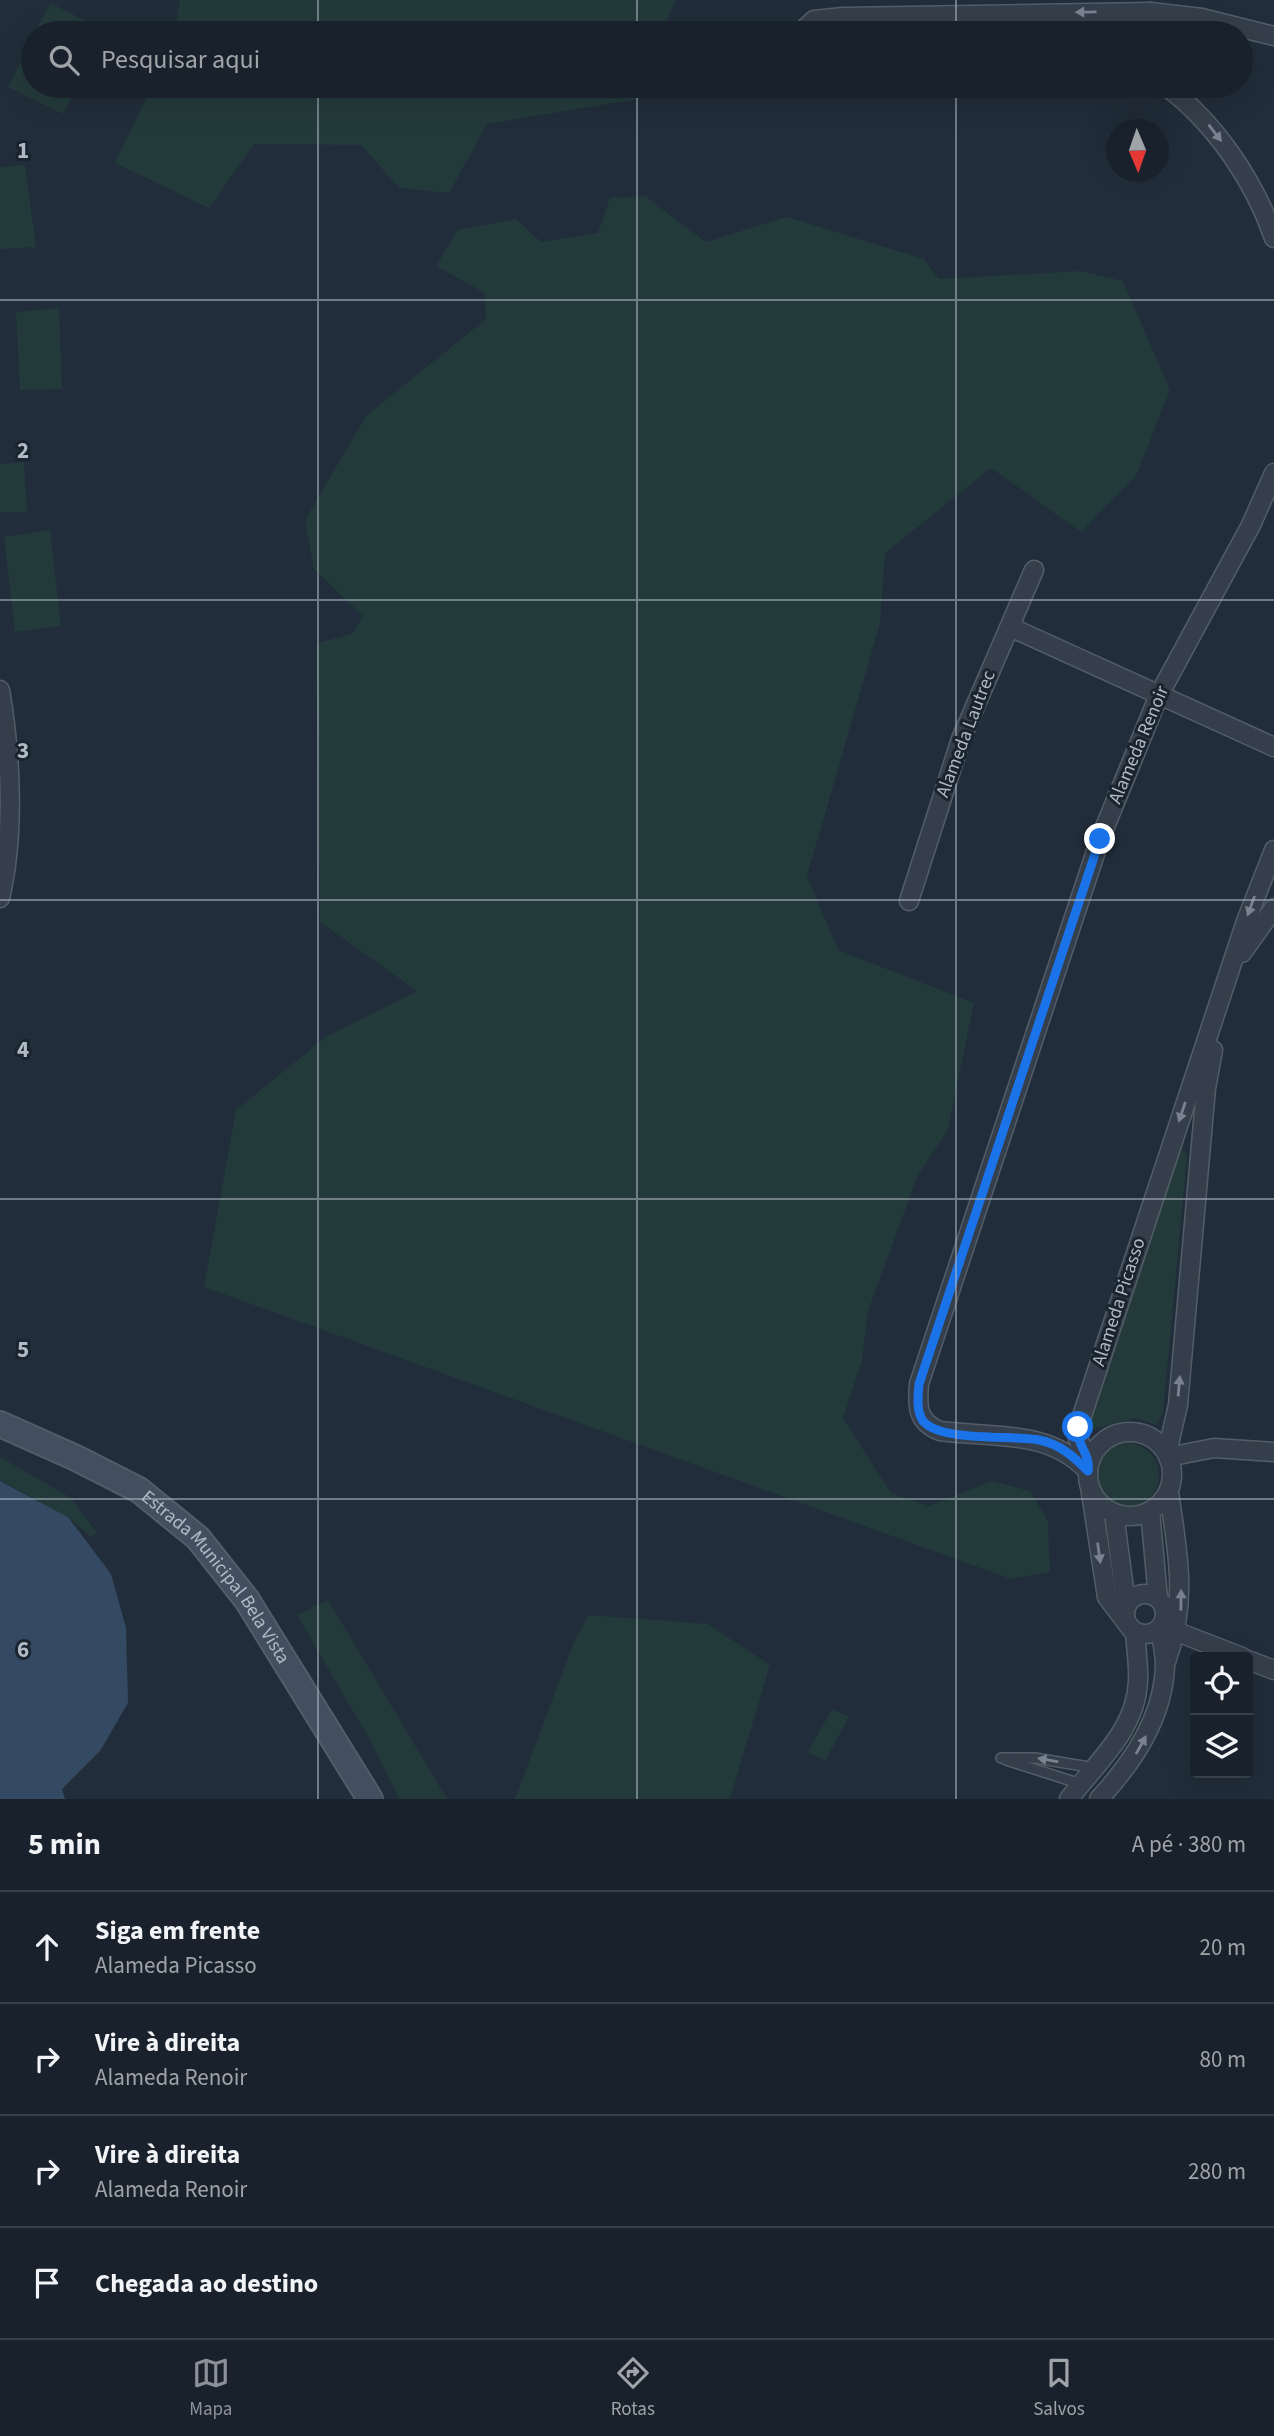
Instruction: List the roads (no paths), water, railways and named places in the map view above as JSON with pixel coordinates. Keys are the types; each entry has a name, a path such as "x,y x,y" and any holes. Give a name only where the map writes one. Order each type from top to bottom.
{"main road":[{"name":"Estrada Municipal Bela Vista","path":"0,1426 116,1493 156,1519 178,1539 211,1575 249,1628 353,1799"},
{"name":"Estrada Municipal Bela Vista","path":"0,1426 76,1458 139,1490 198,1538 247,1600 370,1799"}],"street":[{"path":"1143,21 1150,12"},
{"path":"813,21 843,17 1150,12 1214,21"},
{"path":"1253,31 1274,36"},
{"path":"1179,98 1213,130 1239,167 1273,230"},
{"name":"Alameda Renoir","path":"1089,1473 1066,1451 1039,1440 953,1433 930,1427 919,1412 919,1384 1100,839 1159,695 1251,525 1274,472"},
{"name":"Alameda Lautrec","path":"909,901 961,739 1034,570"},
{"path":"1010,626 1274,747"},
{"path":"0,690 9,820 7,859 0,898"},
{"name":"Alameda Picasso","path":"1114,1513 1095,1497 1078,1439 1078,1427 1234,964 1246,921 1274,850"},
{"name":"Alameda Picasso","path":"1234,964 1274,908"},
{"name":"Alameda Picasso","path":"1099,1799 1143,1742 1155,1712 1165,1665 1166,1628 1181,1588 1169,1492 1172,1473 1168,1455 1178,1405 1206,1088 1221,1002"},
{"path":"1172,1142 1189,1140 1200,1149"},
{"path":"1089,1473 1107,1439 1132,1432 1156,1441 1168,1455 1214,1448 1274,1452"},
{"name":"Alameda Picasso","path":"1089,1473 1107,1597 1134,1631"},
{"path":"1069,1799 1121,1734 1132,1714 1139,1681 1134,1631 1125,1618 1126,1604 1114,1513 1126,1516 1150,1511 1169,1492"},
{"path":"1150,1511 1158,1598 1165,1609 1166,1628"},
{"path":"1126,1604 1141,1594 1158,1598"},
{"path":"1134,1631 1151,1633 1166,1628 1229,1652"},
{"path":"1253,1662 1274,1670"}],"lane":[{"path":"1081,1784 1001,1758 1035,1758 1095,1768"}],"water":[{"path":"0,1481 68,1517 111,1574 126,1628 128,1703 100,1751 62,1789 65,1799 0,1799"}]}
